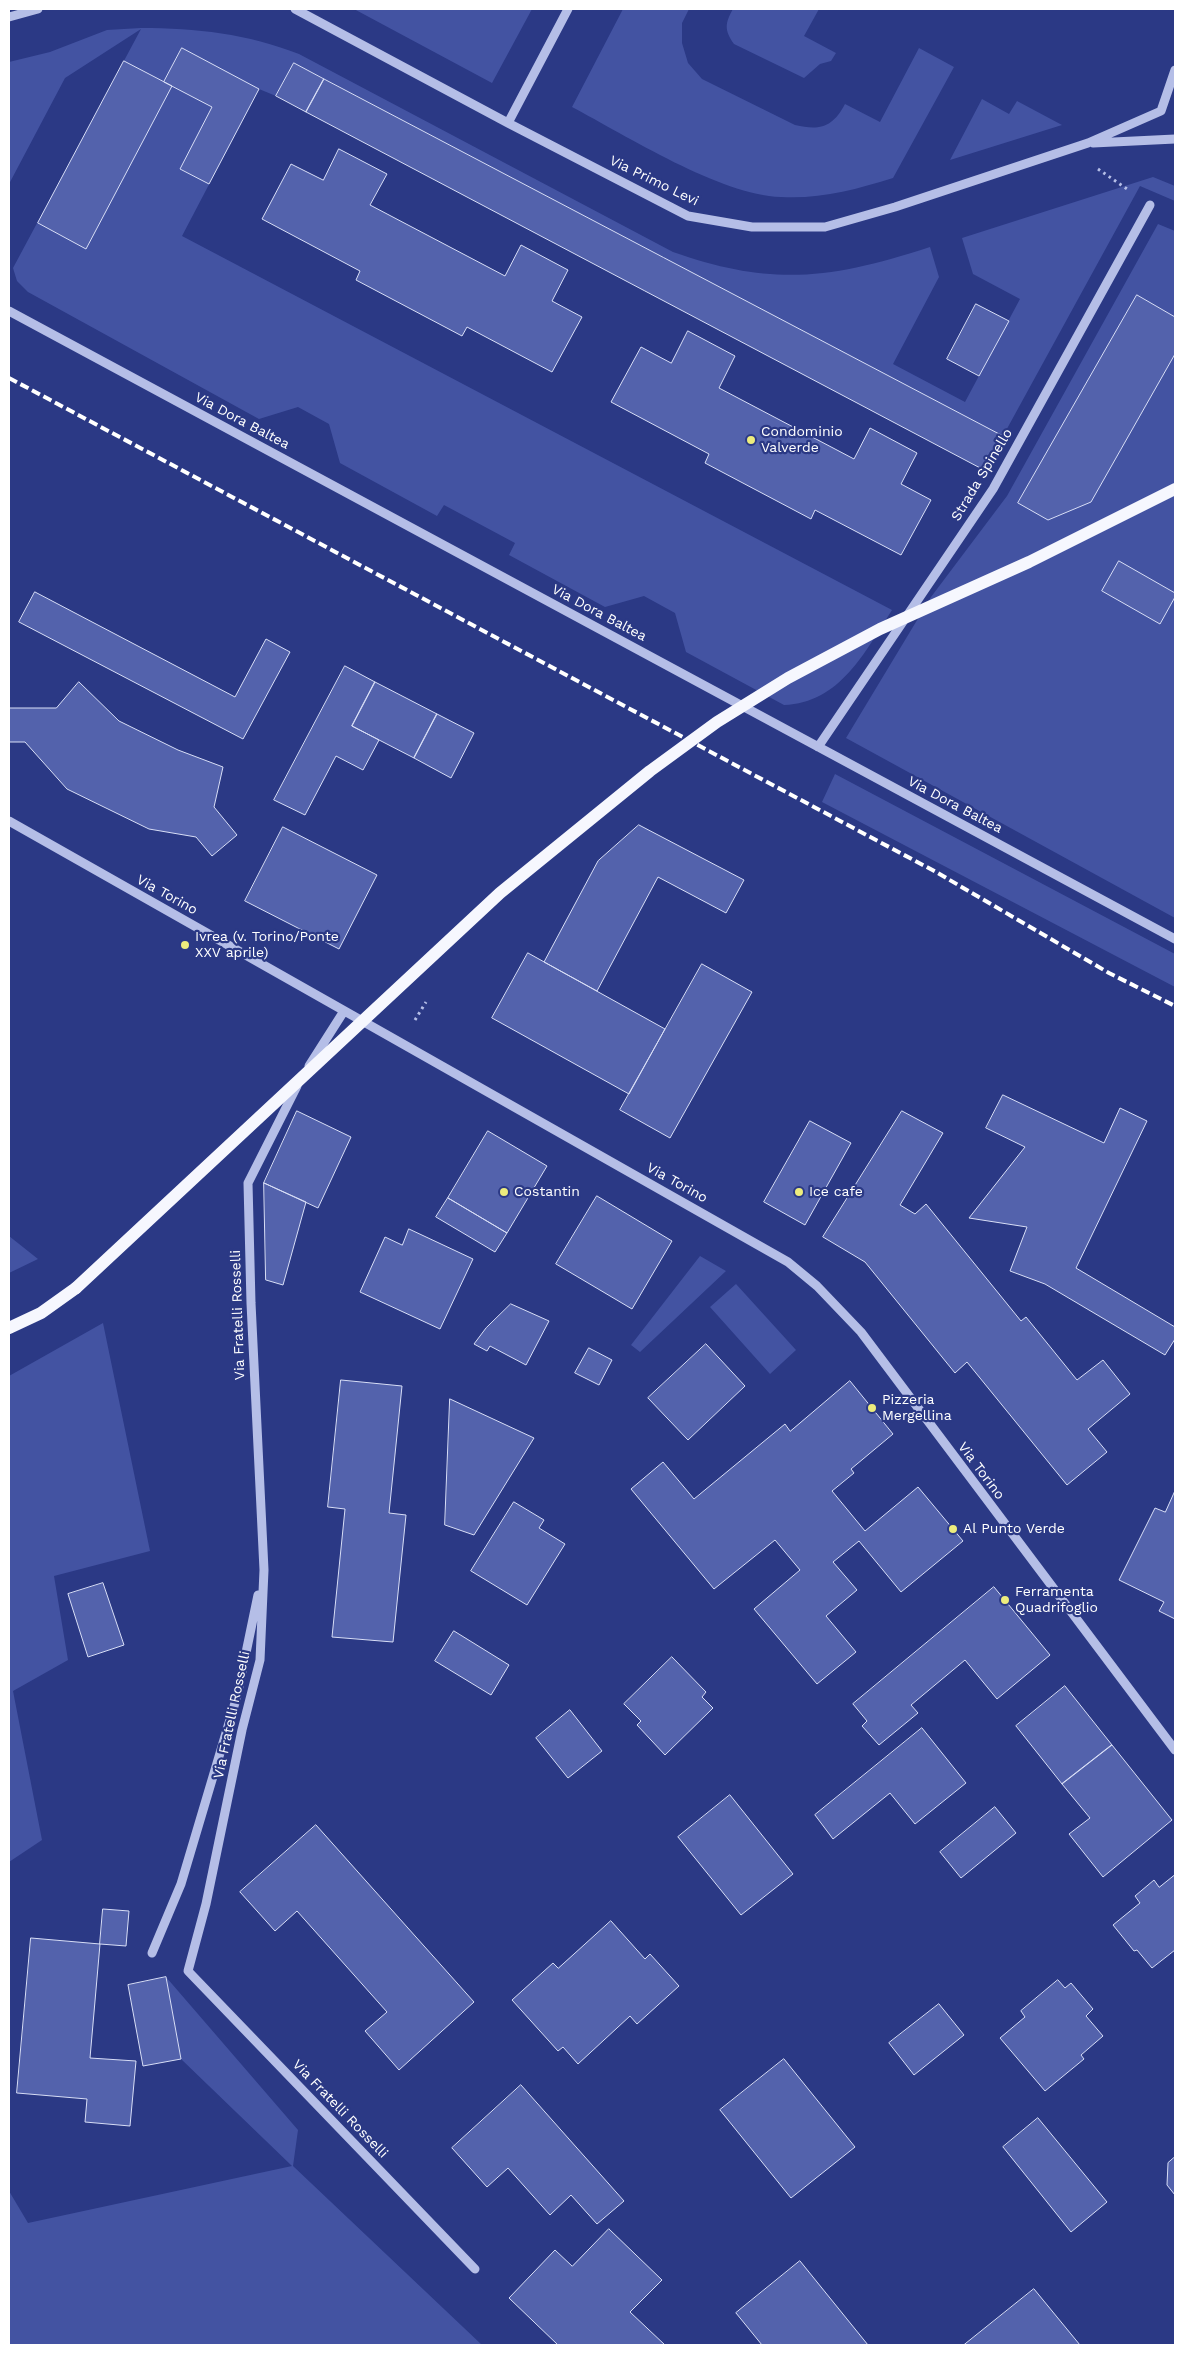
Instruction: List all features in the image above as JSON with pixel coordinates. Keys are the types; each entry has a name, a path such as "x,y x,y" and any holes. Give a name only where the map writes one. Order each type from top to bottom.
{"main road":[{"path":"9,1328 41,1313 76,1288 500,893 657,765 717,722 804,670 880,630 1030,562 1175,489"}],"street":[{"path":"12,14 38,9"},
{"name":"Via Primo Levi","path":"295,9 508,124 688,216 752,227 825,227 895,207 1088,143 1161,111 1175,70"},
{"path":"508,124 568,9"},
{"path":"1175,76 1175,88"},
{"name":"Via Primo Levi","path":"1088,143 1175,139"},
{"name":"Strada Spinello","path":"818,747 993,490 1150,205"},
{"name":"Via Dora Baltea","path":"9,311 1175,939"},
{"name":"Via Torino","path":"9,821 788,1262 817,1286 861,1332 1175,1750"},
{"name":"Via Fratelli Rosselli","path":"344,1011 299,1082 248,1183 250,1303 264,1570 260,1660 242,1730 206,1904 188,1971 475,2269"},
{"path":"152,1953 181,1884 237,1696 264,1570"}],"path":[{"path":"1088,143 1096,168 1150,205"}],"shaded area":[{"path":"354,9 532,9 492,83"},
{"path":"623,9 689,9 682,23 682,43 688,63 702,79 795,125 804,127 825,125 836,118 845,104 880,122 919,48 954,67 893,178 851,190 810,197 781,197 757,194 730,186 674,162 572,107"},
{"path":"733,9 819,9 804,36 836,53 831,61 820,64 804,78 734,44 727,30 728,18"},
{"path":"141,28 182,29 241,37 299,54 673,252 708,263 772,274 802,275 862,266 930,247 939,277 893,364 965,402 1020,299 973,274 962,238 1153,177 1175,186 1175,201 1140,186 1003,436 294,63 276,96 259,89 182,236 892,610 861,658 836,685 821,695 804,702 784,705 686,652 675,613 644,596 605,607 509,555 515,543 444,505 437,516 340,463 329,424 298,407 259,419 28,292 17,281 13,268 141,29 65,78 9,184 9,62 50,52 107,30"},
{"path":"982,99 1009,114 1017,101 1062,125 950,160"},
{"path":"1158,224 1175,231 1175,918 846,738 931,597 1007,496"},
{"path":"835,774 1175,954 1175,987 822,802"},
{"path":"9,1236 38,1259 9,1273"},
{"path":"700,1256 726,1271 640,1352 631,1345"},
{"path":"736,1284 796,1350 770,1374 710,1307"},
{"path":"103,1323 150,1551 54,1576 68,1660 13,1691 42,1840 9,1862 9,1376"},
{"path":"166,1977 298,2130 293,2166 482,2345 9,2345 9,2191 28,2223 292,2166 181,2059"}],"building":[{"path":"182,48 259,89 209,184 180,169 212,107 164,82"},
{"path":"124,61 172,86 86,249 38,223"},
{"path":"294,63 324,79 306,112 276,96"},
{"path":"324,79 1003,436 984,470 306,112"},
{"path":"339,149 387,174 370,205 505,276 521,245 568,270 552,301 582,317 552,372 467,327 462,336 356,280 360,271 262,219 291,164 323,180"},
{"path":"1137,295 1175,317 1175,354 1091,502 1048,520 1018,503"},
{"path":"976,304 1009,321 979,376 947,359"},
{"name":"Condominio Valverde","path":"688,331 735,356 719,388 854,459 870,428 917,453 901,484 931,500 901,555 815,510 811,519 705,463 709,454 611,402 641,347 671,363"},
{"path":"1119,561 1175,593 1175,597 1160,624 1102,591"},
{"path":"35,592 235,697 266,639 290,652 243,739 19,622"},
{"path":"345,666 375,682 352,726 379,740 363,770 336,756 305,815 274,800"},
{"path":"79,682 119,721 178,750 223,767 214,807 237,835 212,856 196,837 149,829 67,789 25,742 9,742 9,708 56,708"},
{"path":"375,682 437,714 414,758 352,726"},
{"path":"437,714 474,733 451,778 414,758"},
{"path":"639,825 744,880 726,913 658,877 597,991 544,962 598,861"},
{"path":"283,827 377,875 339,949 245,901"},
{"path":"528,953 665,1029 629,1094 492,1018"},
{"path":"702,964 752,992 670,1138 620,1110"},
{"path":"1003,1095 1104,1143 1120,1108 1147,1121 1076,1268 1175,1327 1175,1339 1165,1355 1045,1284 1010,1271 1027,1227 969,1218 1025,1147 986,1128"},
{"path":"297,1111 351,1137 318,1208 264,1183"},
{"path":"902,1111 943,1133 900,1205 915,1214 926,1204 1021,1321 1026,1317 1077,1380 1103,1360 1130,1394 1088,1429 1107,1452 1067,1485 967,1362 955,1373 865,1262 823,1237"},
{"path":"810,1121 851,1143 805,1225 764,1202"},
{"path":"488,1131 547,1166 507,1233 448,1198"},
{"path":"264,1183 306,1202 283,1285 266,1280"},
{"path":"597,1196 672,1241 632,1309 556,1264"},
{"path":"448,1198 507,1233 495,1252 436,1217"},
{"path":"409,1229 473,1259 440,1329 360,1292 385,1237 402,1245"},
{"path":"511,1304 549,1321 526,1365 490,1346 487,1351 474,1344 486,1328"},
{"path":"706,1344 745,1386 688,1440 648,1398"},
{"path":"589,1348 612,1360 599,1385 575,1373"},
{"path":"341,1380 402,1386 389,1513 406,1515 393,1642 332,1637 345,1509 328,1507"},
{"path":"850,1381 893,1434 851,1469 854,1473 832,1491 865,1531 918,1487 963,1541 901,1592 859,1541 833,1562 857,1590 826,1616 856,1652 817,1684 754,1609 800,1570 775,1540 714,1589 631,1489 663,1462 694,1499 785,1424 790,1431"},
{"path":"450,1399 534,1438 474,1535 445,1525"},
{"path":"1175,1491 1175,1619 1159,1611 1164,1602 1119,1580 1155,1508 1165,1512"},
{"path":"514,1502 544,1520 539,1528 565,1544 527,1605 471,1571"},
{"path":"103,1583 124,1645 88,1657 68,1594"},
{"path":"994,1587 1050,1655 997,1699 965,1660 911,1705 918,1713 879,1745 862,1726 867,1721 853,1704"},
{"path":"454,1631 509,1665 491,1695 435,1661"},
{"path":"672,1657 706,1692 702,1697 713,1708 665,1755 637,1725 641,1721 624,1704"},
{"path":"1065,1686 1112,1745 1062,1784 1016,1726"},
{"path":"570,1710 602,1751 568,1778 536,1738"},
{"path":"922,1728 966,1783 915,1824 890,1793 833,1839 815,1815"},
{"path":"1112,1745 1172,1820 1103,1877 1069,1834 1090,1818 1062,1784"},
{"path":"730,1795 793,1874 741,1915 678,1837"},
{"path":"995,1807 1016,1833 961,1878 940,1852"},
{"path":"316,1825 474,2002 399,2070 365,2031 387,2012 297,1911 275,1931 240,1892"},
{"path":"1175,1875 1175,1950 1152,1968 1137,1950 1134,1951 1113,1925 1140,1903 1135,1896 1154,1880 1159,1887"},
{"path":"103,1909 129,1911 126,1946 100,1944"},
{"path":"611,1921 645,1959 650,1954 679,1986 637,2024 630,2016 578,2064 563,2047 558,2051 512,2000 553,1963 558,1968"},
{"path":"31,1938 100,1944 90,2058 136,2061 130,2126 85,2122 87,2099 17,2093"},
{"path":"166,1977 181,2059 143,2066 128,1985"},
{"path":"1058,1980 1065,1988 1071,1983 1093,2009 1086,2016 1103,2036 1081,2055 1084,2059 1045,2091 1000,2038 1025,2017 1021,2011"},
{"path":"939,2004 964,2035 914,2075 889,2043"},
{"path":"784,2059 855,2147 791,2198 720,2110"},
{"path":"521,2085 624,2201 597,2224 571,2195 550,2215 508,2168 487,2187 452,2148"},
{"path":"1038,2118 1107,2202 1071,2232 1003,2147"},
{"path":"1175,2157 1175,2195 1167,2185 1168,2163"},
{"path":"609,2229 662,2280 630,2312 665,2345 558,2345 509,2298 555,2250 572,2266"},
{"path":"800,2261 868,2345 762,2345 736,2313"},
{"path":"1034,2289 1080,2345 964,2345"}],"railway":[{"path":"9,378 936,872 1109,973 1175,1006"}],"place":[{"name":"Condominio Valverde","path":"751,440"},
{"name":"Ivrea (v. Torino/Ponte XXV aprile)","path":"185,945"},
{"name":"Costantin","path":"504,1192"},
{"name":"Ice cafe","path":"799,1192"},
{"name":"Pizzeria Mergellina","path":"872,1408"},
{"name":"Al Punto Verde","path":"953,1529"},
{"name":"Ferramenta Quadrifoglio","path":"1005,1600"}]}
